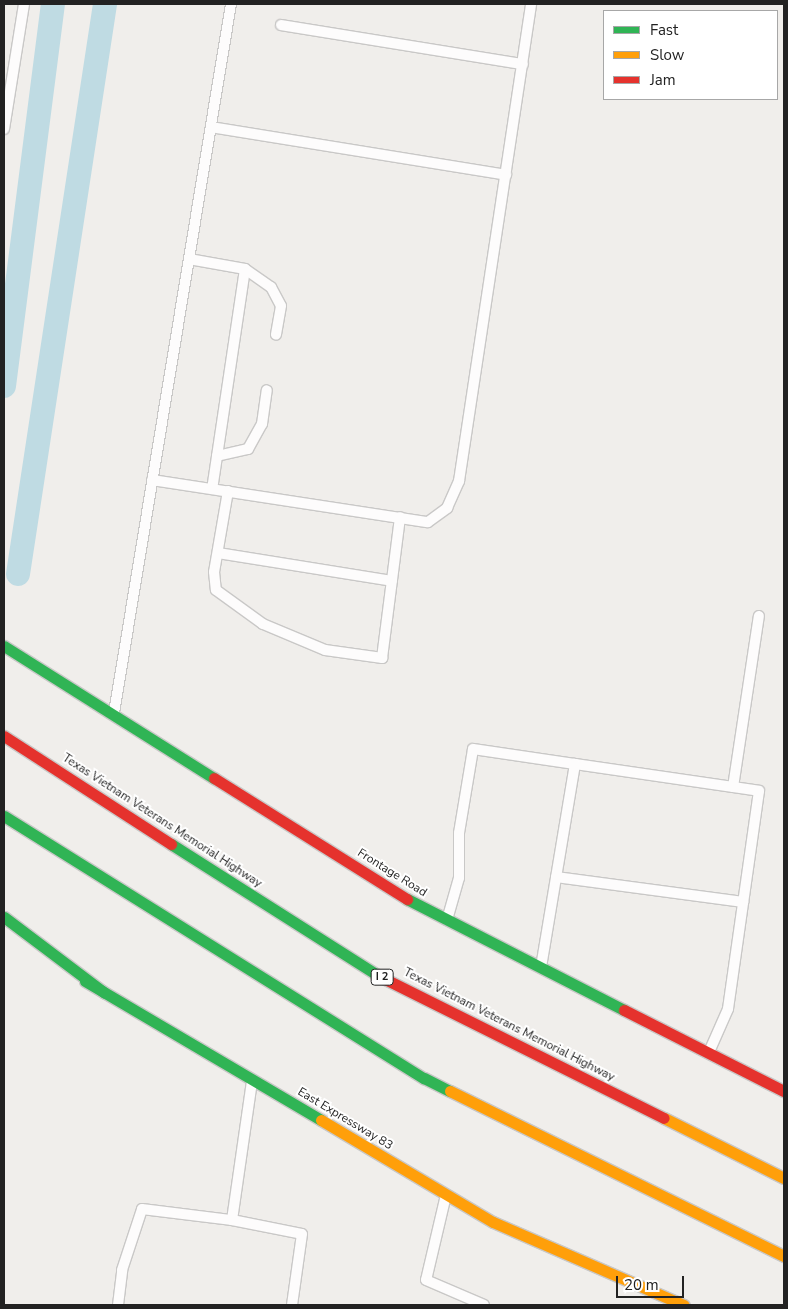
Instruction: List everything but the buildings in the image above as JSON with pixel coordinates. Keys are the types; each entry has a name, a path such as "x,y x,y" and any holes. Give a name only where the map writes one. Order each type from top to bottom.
{"main road":[{"name":"Frontage Road","path":"4,646 447,921 784,1091"},
{"name":"Texas Vietnam Veterans Memorial Highway","path":"4,736 362,967 784,1178"},
{"path":"4,816 424,1078 784,1256"},
{"path":"4,917 105,993"},
{"name":"East Expressway 83","path":"4,933 493,1222 684,1305"}],"lane":[{"path":"4,129 24,4"},
{"path":"114,715 231,4"},
{"path":"152,480 428,522 447,508 459,482 532,4"},
{"path":"280,25 522,64"},
{"path":"210,126 506,175"},
{"path":"189,259 245,269 271,287 280,306 276,334"},
{"path":"212,489 245,269"},
{"path":"217,456 248,449 262,424 267,390"},
{"path":"228,491 214,572 216,590 263,624 325,650 382,658 400,517"},
{"path":"218,553 392,581"},
{"path":"733,787 759,616"},
{"path":"447,921 459,878 459,833 473,749 759,791 728,1009 708,1053"},
{"path":"541,968 575,764"},
{"path":"556,878 743,902"},
{"path":"232,1220 252,1080"},
{"path":"446,1194 426,1280 484,1305"},
{"path":"118,1305 122,1270 142,1209 232,1220 302,1234 292,1305"}],"waterway":[{"path":"4,386 53,4"},
{"path":"18,574 105,4"}],"traffic: fast":[{"path":"4,646 214,778"},
{"path":"4,816 424,1078 450,1091"},
{"path":"171,844 379,976"},
{"path":"407,899 624,1010"},
{"path":"4,917 105,993"},
{"path":"85,981 321,1120"}],"traffic: slow":[{"path":"450,1091 784,1256"},
{"path":"664,1118 784,1178"},
{"path":"321,1120 493,1222 684,1305"}],"traffic: jam":[{"path":"4,736 171,844"},
{"path":"214,778 407,899"},
{"path":"379,976 664,1118"},
{"path":"624,1010 784,1091"}]}
